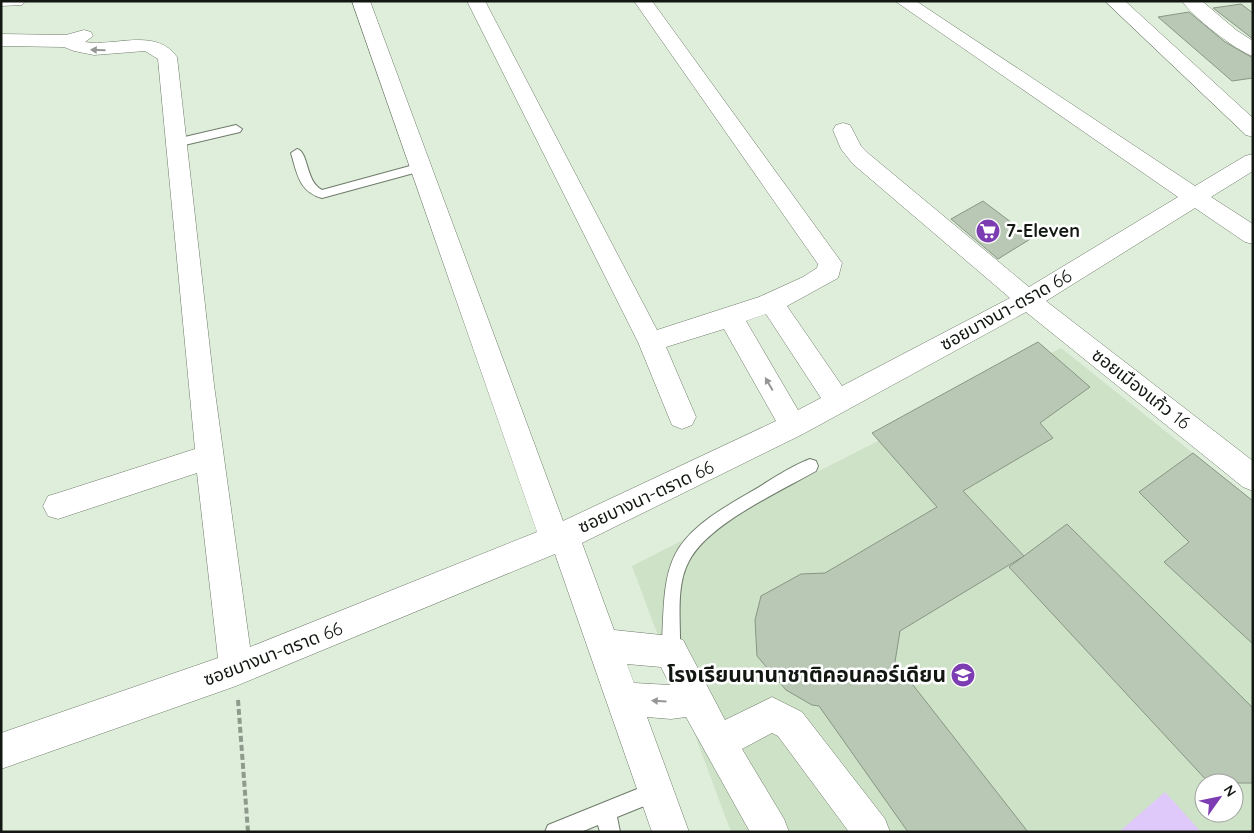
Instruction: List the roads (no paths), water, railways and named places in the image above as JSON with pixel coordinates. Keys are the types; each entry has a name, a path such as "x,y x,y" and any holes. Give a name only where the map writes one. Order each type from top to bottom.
{"street":[{"path":"2,1 16,1"},
{"path":"361,1 560,538 604,645 671,832"},
{"path":"476,1 651,342 682,417"},
{"path":"643,1 830,263 830,272 820,279 771,301 651,342"},
{"path":"904,1 1253,236"},
{"path":"1114,1 1253,130"},
{"path":"1191,1 1229,34 1253,50"},
{"path":"1,40 66,41 78,49 109,51 130,44 160,49 167,57 210,457 236,670"},
{"name":"ซอยเมืองแก้ว 16","path":"843,130 852,149 862,159 1028,300 1253,478"},
{"name":"ซอยบางนา-ตราด 66","path":"1,751 236,670 560,538 793,426 1028,300 1253,161"},
{"path":"771,301 838,402"},
{"path":"729,316 793,426"},
{"path":"58,506 210,457"},
{"path":"604,645 671,652 694,699 771,832"},
{"path":"624,699 671,702 694,699"},
{"path":"718,742 772,714 790,724 872,832"}],"lane":[{"path":"176,143 236,129"},
{"path":"297,154 308,187 314,193 322,194 421,167"},
{"path":"671,652 673,587 682,558 697,537 719,519 810,466"},
{"path":"555,832 657,791"},
{"path":"605,811 610,832"}],"place":[{"name":"7-Eleven","path":"988,231"},
{"name":"โรงเรียนนานาชาติคอนคอร์เดียน","path":"963,675"}]}
